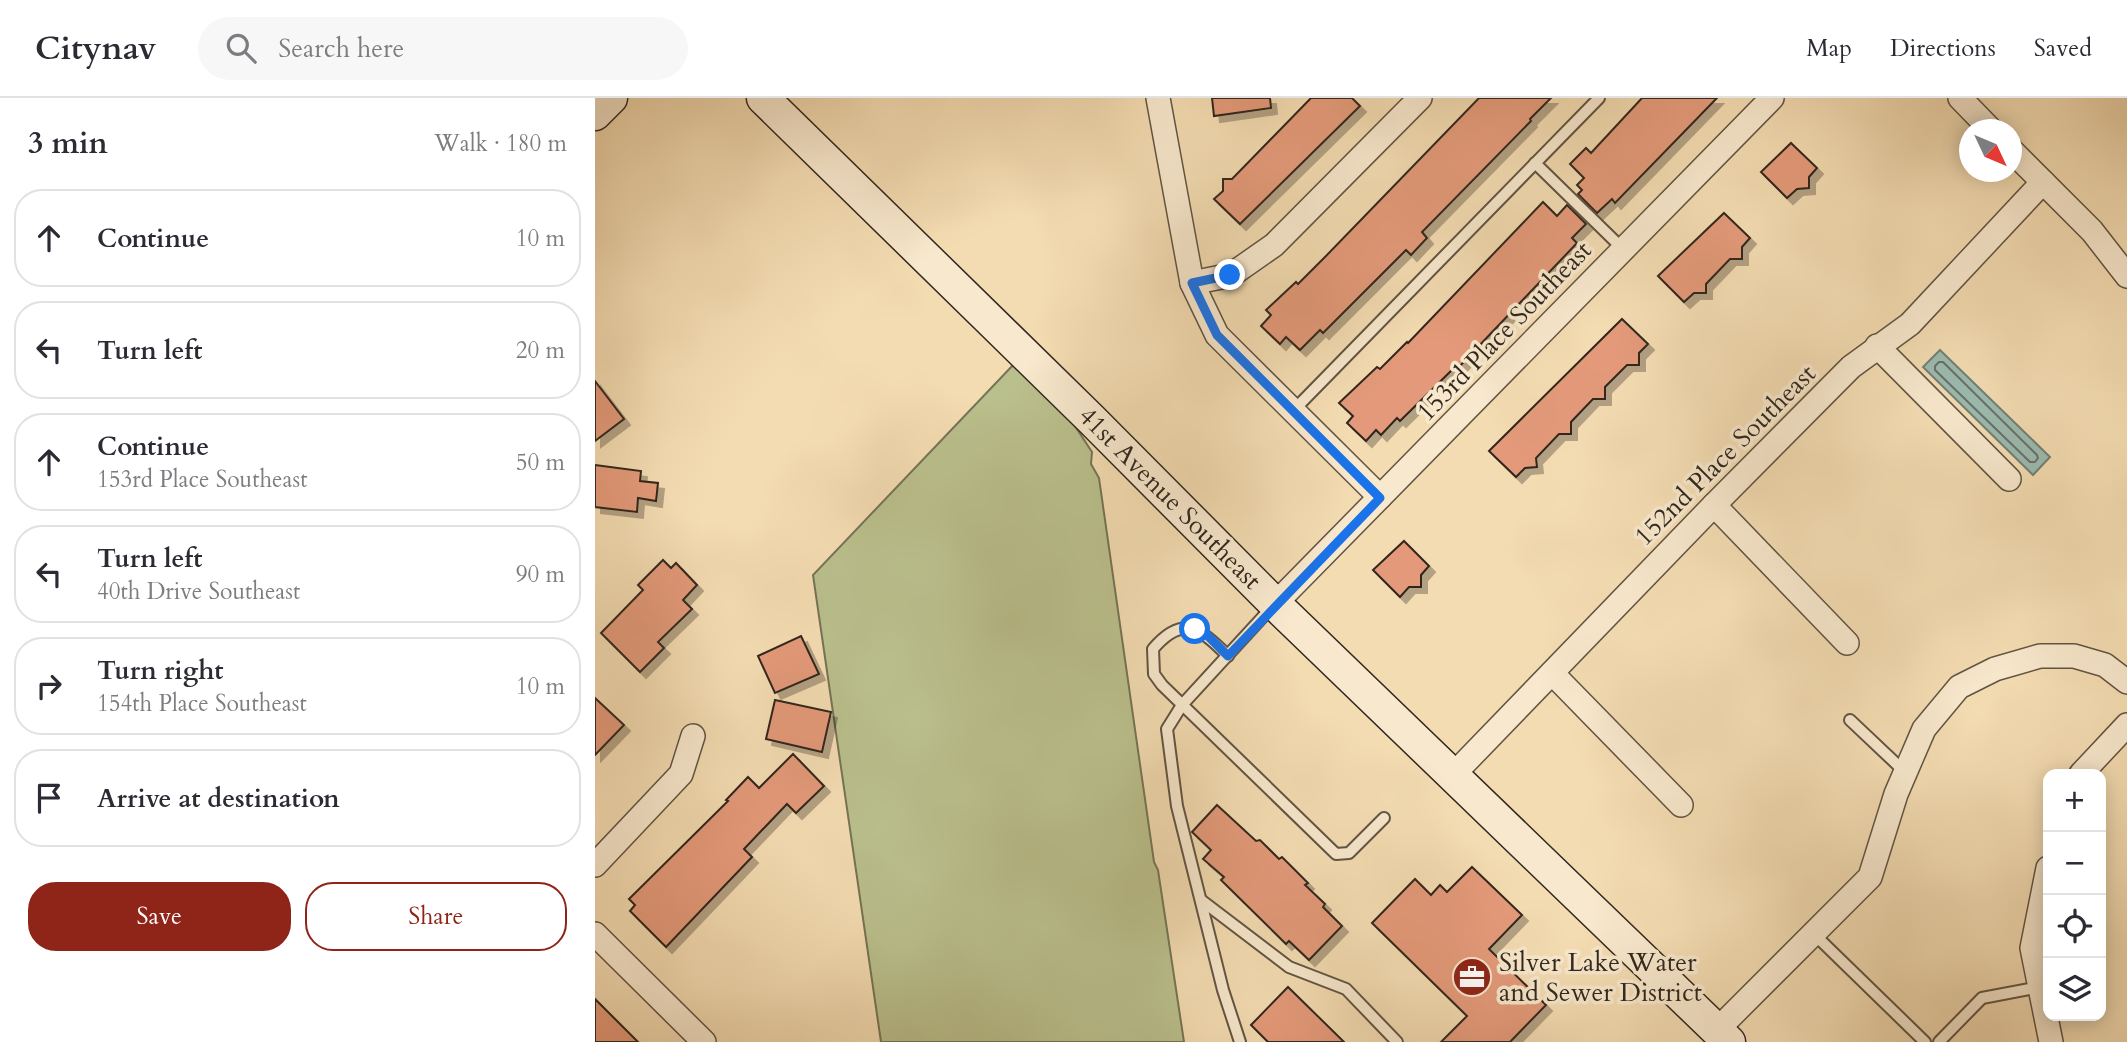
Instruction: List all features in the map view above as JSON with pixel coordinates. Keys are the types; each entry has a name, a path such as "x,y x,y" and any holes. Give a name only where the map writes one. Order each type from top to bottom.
{"street":[{"path":"595,114 611,98"},
{"name":"41st Avenue Southeast","path":"763,98 1091,419 1275,604 1719,1036"},
{"path":"1158,98 1192,283 1217,335 1380,498"},
{"path":"1192,283 1230,275 1274,245 1420,98"},
{"name":"153rd Place Southeast","path":"1275,604 1772,98"},
{"path":"1960,98 1980,119"},
{"path":"2022,161 2092,231 2127,276"},
{"name":"152nd Place Southeast","path":"1453,775 1851,367 1910,324 2043,182"},
{"path":"1877,346 2009,479"},
{"path":"1714,505 1847,643"},
{"path":"1719,1036 1870,877 1896,794 1924,729 1959,687 1995,668 2040,656 2074,656 2105,665 2127,682"},
{"path":"1552,673 1681,805"},
{"path":"2086,769 2127,725"},
{"path":"595,865 681,774 693,736"},
{"path":"2043,893 2032,948 2051,1042"},
{"path":"595,934 703,1042"}],"lane":[{"path":"1293,411 1599,98"},
{"path":"1535,163 1623,249"},
{"path":"1240,1042 1223,990 1177,806 1167,729 1182,705 1275,604"},
{"path":"1228,656 1207,635 1195,629 1174,631 1153,649 1154,674 1182,705 1336,854 1349,853 1384,818"},
{"path":"1850,720 1905,772"},
{"path":"1201,900 1289,967 1346,989 1397,1042"},
{"path":"1814,934 1925,1042"},
{"path":"1939,1042 1982,998 2040,987"}],"green space":[{"path":"1015,363 1069,417 1092,452 1091,464 1099,478 1154,862 1158,870 1184,1042 881,1042 813,575"}],"water":[{"path":"1940,350 2050,457 2033,475 1923,367"}],"building":[{"path":"1212,98 1270,98 1271,108 1214,116"},
{"path":"1311,98 1352,98 1360,106 1240,224 1214,199 1223,191 1223,179 1232,179"},
{"path":"1479,98 1551,98 1422,232 1427,238 1411,255 1406,250 1323,333 1320,330 1300,350 1286,337 1280,344 1261,326 1271,315 1266,310 1296,282 1298,284"},
{"path":"1642,98 1717,98 1615,203 1612,199 1597,213 1578,194 1582,190 1577,185 1584,178 1570,164 1586,148 1591,153"},
{"path":"1791,143 1817,168 1809,177 1809,188 1797,189 1787,198 1761,172"},
{"path":"1543,202 1557,216 1567,205 1586,224 1572,238 1577,243 1458,368 1456,366 1400,421 1397,418 1381,435 1376,430 1366,441 1347,423 1353,416 1339,403 1377,367 1380,369 1408,343"},
{"path":"1724,213 1750,238 1742,247 1742,259 1730,259 1706,284 1706,293 1694,293 1684,302 1658,276"},
{"path":"1622,319 1648,344 1639,353 1639,365 1627,365 1605,387 1605,399 1593,399 1571,422 1571,434 1559,434 1536,458 1537,467 1525,468 1516,477 1489,451"},
{"path":"595,381 624,419 595,441"},
{"path":"595,465 641,471 640,481 658,483 656,501 638,498 637,512 595,507"},
{"path":"1404,541 1429,566 1421,575 1421,587 1409,587 1400,597 1373,570"},
{"path":"663,560 671,568 676,563 697,585 683,600 692,609 658,642 664,648 640,672 601,633 643,590 638,585"},
{"path":"801,636 819,674 775,693 758,656"},
{"path":"595,698 624,725 595,755"},
{"path":"775,700 831,712 822,752 766,739"},
{"path":"793,754 824,786 796,813 787,804 744,849 752,857 666,947 630,911 635,905 629,899 728,801 726,800 748,777 759,788"},
{"path":"1217,805 1256,841 1260,840 1279,859 1282,857 1308,883 1305,885 1325,904 1323,907 1342,926 1309,960 1289,941 1286,944 1221,880 1224,877 1203,859 1211,850 1192,832"},
{"name":"Silver Lake Water and Sewer District","path":"1472,867 1522,915 1489,949 1546,1005 1510,1042 1441,1042 1467,1016 1372,923 1415,879 1431,895 1440,885 1447,892"},
{"path":"1288,987 1344,1042 1268,1042 1251,1025"},
{"path":"595,999 638,1042 595,1042"}],"place":[{"name":"Silver Lake Water and Sewer District","path":"1472,977"}],"route":[{"path":"1195,629 1207,635 1228,656 1275,604 1380,498 1217,335 1192,283 1230,275"}]}
